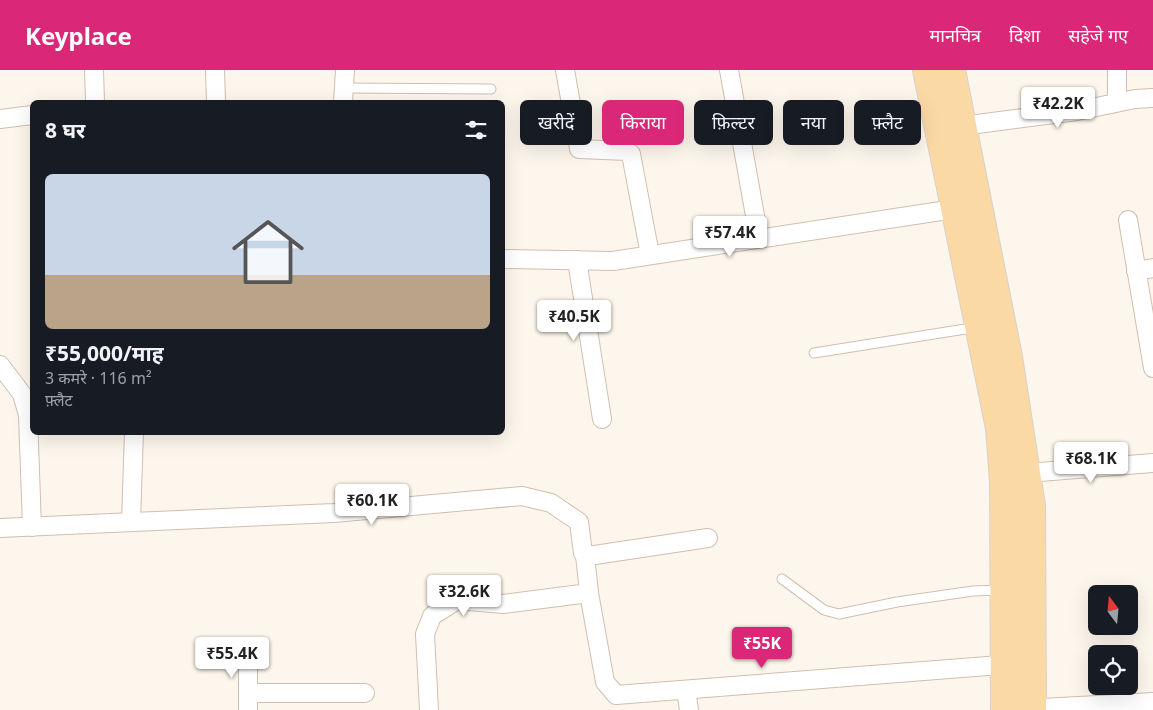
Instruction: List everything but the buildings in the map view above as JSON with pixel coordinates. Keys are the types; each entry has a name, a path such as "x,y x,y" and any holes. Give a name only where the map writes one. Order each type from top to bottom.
{"main road":[{"path":"927,70 1000,428 1004,482 1004,590 1019,664 1032,709"},
{"path":"951,70 1008,357 1031,506 1033,582 1019,664 1005,709"}],"street":[{"path":"94,70 95,100"},
{"path":"215,70 216,100"},
{"path":"344,95 345,70"},
{"path":"565,70 579,149 627,151 631,154 650,255"},
{"path":"730,70 759,238"},
{"path":"1117,70 1117,102"},
{"path":"962,126 1076,111 1117,102 1153,98"},
{"path":"0,119 30,115"},
{"path":"505,259 613,261 954,209"},
{"path":"1128,220 1145,270 1153,368"},
{"path":"578,260 602,419"},
{"path":"1,369 22,394 28,415 32,527"},
{"path":"131,522 134,435"},
{"path":"1026,473 1153,462"},
{"path":"0,528 334,513 522,496 551,503 579,522 589,593 605,682 616,695 1019,664"},
{"path":"585,555 708,538"},
{"path":"429,710 425,634 432,616 458,600 502,604 589,593"},
{"path":"248,649 248,702 365,693"},
{"path":"686,690 689,710"},
{"path":"1005,709 1153,702"}],"lane":[{"path":"344,95 491,89"},
{"path":"814,353 978,327"},
{"path":"782,580 824,610 839,614 897,602 973,591 1004,590"}]}
